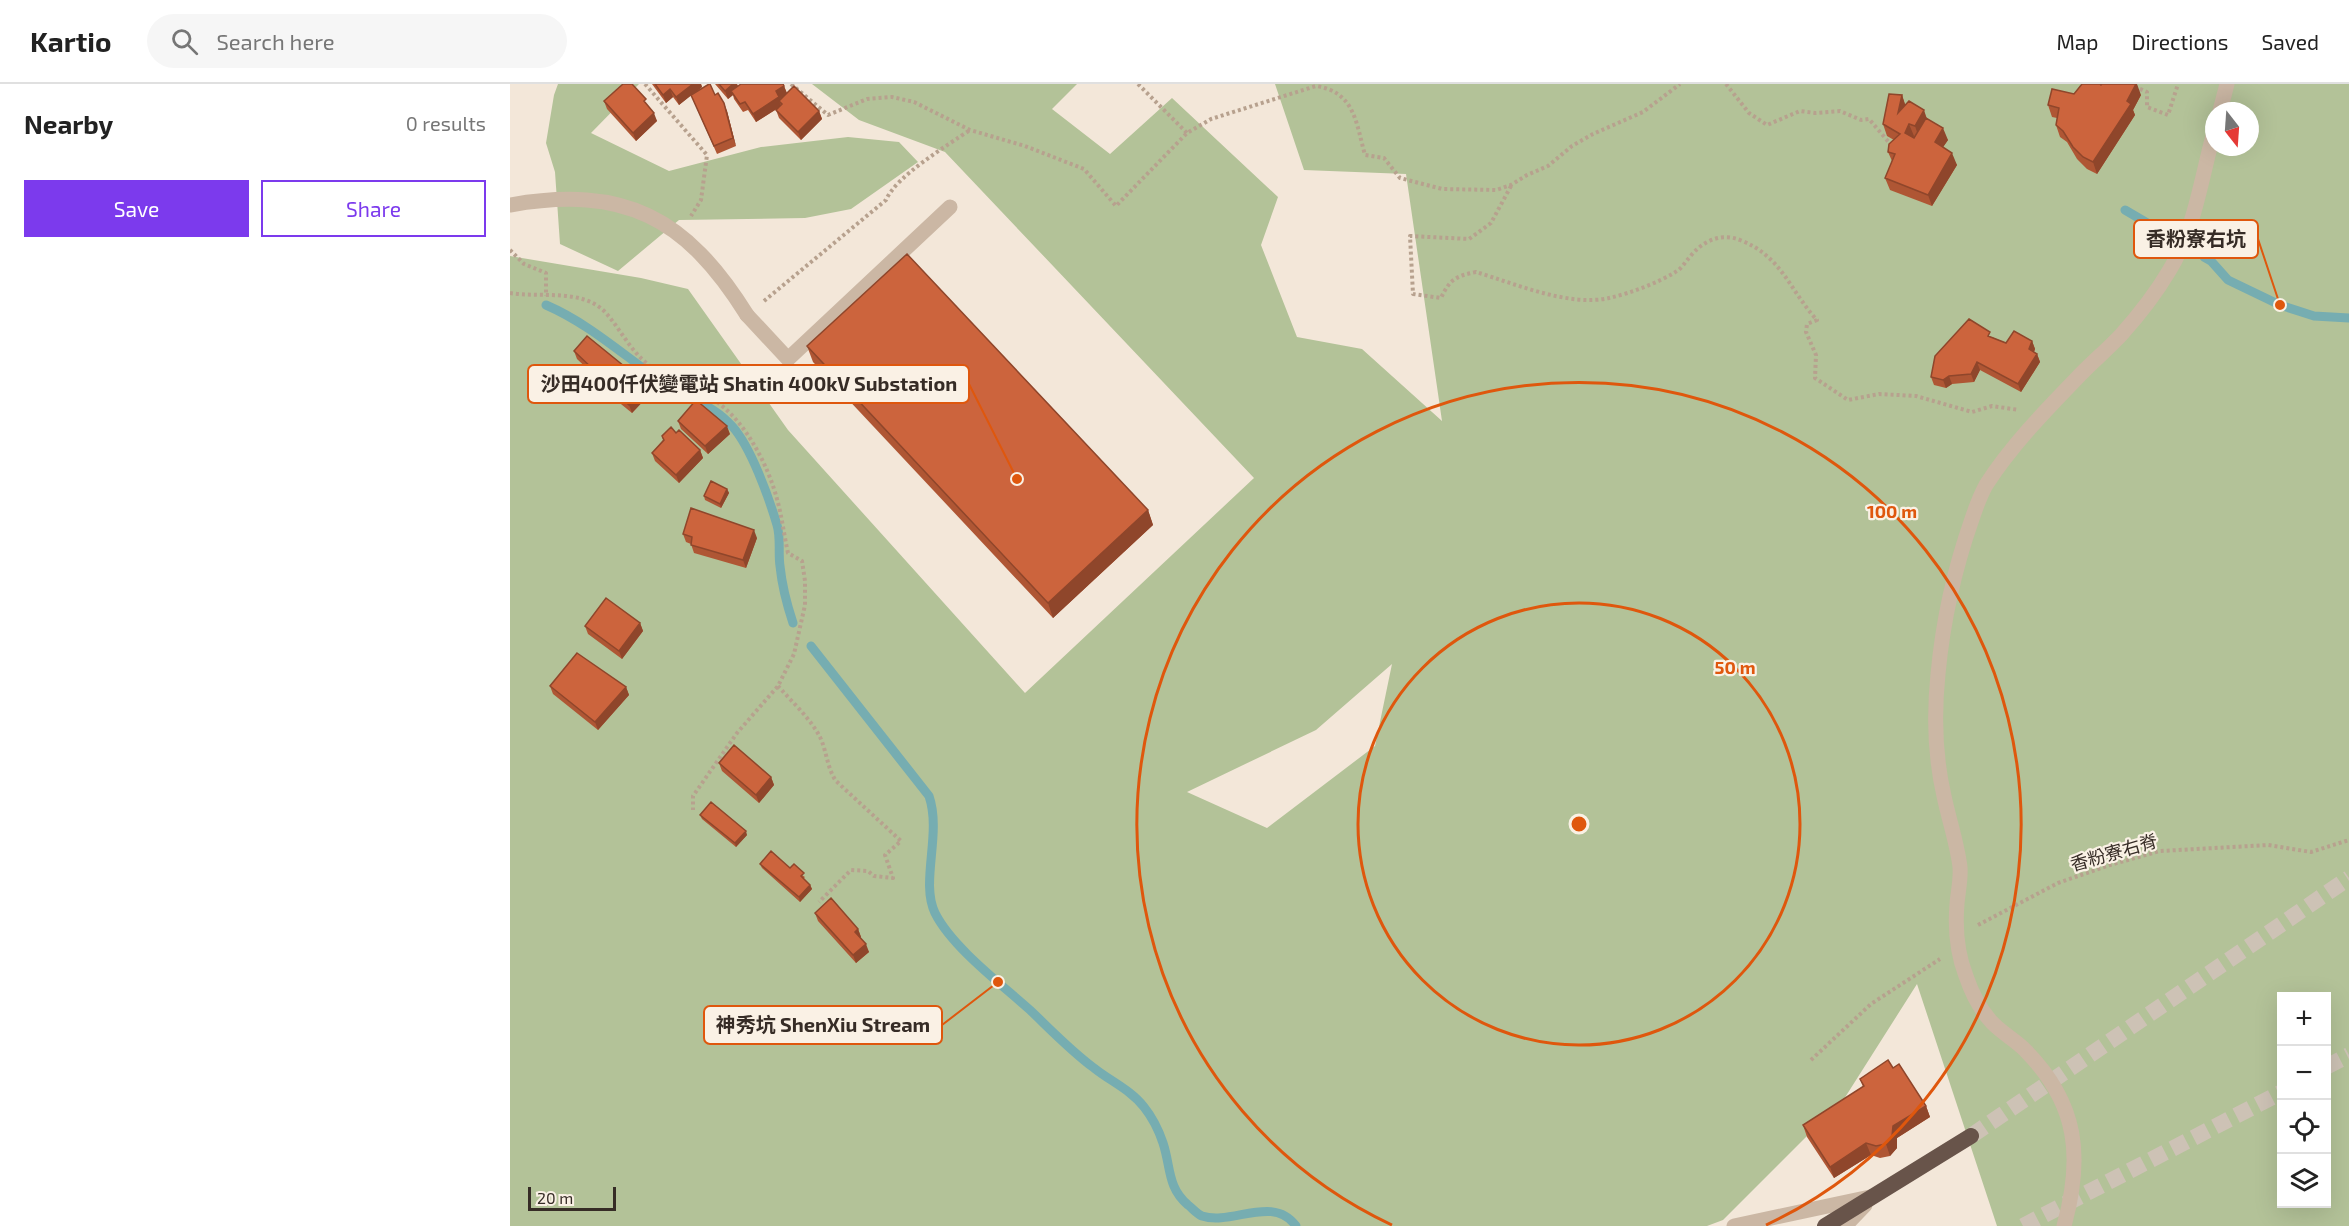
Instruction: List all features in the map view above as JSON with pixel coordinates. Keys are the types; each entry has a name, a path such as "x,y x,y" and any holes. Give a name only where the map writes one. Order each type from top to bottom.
{"highway":[{"path":"1826,1226 1971,1136"}],"street":[{"path":"2222,102 2227,84"},
{"path":"2064,1226 2072,1198 2075,1161 2072,1128 2068,1115 2054,1089 2029,1054 1989,1020 1965,974 1956,936 1961,878 1959,860 1943,794 1936,738 1937,677 1943,624 1962,544 1982,493 2014,448 2080,375 2122,334 2167,274 2180,250 2193,216 2208,156"},
{"path":"510,205 541,200 593,199 632,209 678,234 720,274 747,315 788,358 950,207"},
{"path":"1734,1226 1873,1196"},
{"path":"1845,1226 1873,1196"}],"path":[{"path":"645,84 707,155 701,200 678,234"},
{"path":"791,84 828,115 861,101 892,97 926,107 970,130 1026,146 1084,169 1116,206 1187,134 1211,119 1316,86 1332,89 1352,108 1365,155 1384,158 1400,178 1442,189 1476,191 1496,190 1511,185 1527,174 1548,166 1572,146 1643,112 1680,84"},
{"path":"1138,84 1187,134"},
{"path":"1726,84 1749,112 1767,125 1800,111 1815,113 1840,111 1861,120 1869,118 1893,147"},
{"path":"2129,84 2147,92 2147,106 2168,115 2178,84"},
{"path":"747,315 886,201 890,192 925,161 970,130"},
{"path":"1511,185 1491,223 1469,239 1410,236 1413,294 1441,298 1448,283 1461,275 1476,272 1573,300 1608,298 1679,270 1691,255 1709,239 1723,236 1740,239 1759,250 1781,268 1800,302 1817,320 1808,324 1806,332 1816,355 1815,378 1848,400 1879,394 1916,396 1972,412 1992,406 2005,407"},
{"path":"510,249 524,264 546,273 546,296"},
{"path":"510,293 575,297 593,302 606,312 647,364 716,401 735,419 763,464 776,496 788,553 802,561 805,605 794,654 778,686 737,733 693,796 693,810"},
{"path":"778,686 814,727 836,781 901,842 885,855 892,878 874,876 867,871 851,870 819,902"},
{"name":"香粉寮右脊","path":"1976,926 2058,883 2160,851 2268,845 2311,852 2349,840"},
{"path":"1811,1060 1871,1004 1959,947"}],"green space":[{"path":"558,84 639,84 591,133 669,171 761,147 848,137 899,142 918,162 851,209 805,218 679,220 618,271 560,244 555,172 546,143"},
{"path":"812,84 1077,84 1052,109 1110,154 1172,98 1278,197 1261,245 1297,337 1362,349 1442,421 1406,174 1304,170 1275,84 2349,84 2349,1226 1997,1226 1917,984 1844,1099 1723,1220 1707,1226 510,1226 510,256 641,278 688,289 788,430 1025,693 1254,478 945,152 859,120","holes":["1392,664 1375,746 1267,828 1187,792 1316,730"]}],"building":[{"path":"623,84 632,84 646,99 644,101 654,113 633,133 604,101"},
{"path":"655,84 693,84 676,97 670,89 663,95"},
{"path":"709,84 715,95 718,93 724,103 733,138 714,146 691,95"},
{"path":"719,84 733,84 725,91"},
{"path":"741,84 783,84 784,86 776,91 779,97 753,114 745,102 740,104 731,91"},
{"path":"2082,84 2136,84 2127,101 2131,104 2093,162 2083,157 2073,147 2063,131 2056,125 2059,108 2048,105 2052,89 2074,94"},
{"path":"794,86 819,111 798,132 776,110 782,104 779,101"},
{"path":"1889,94 1902,95 1898,113 1909,101 1924,110 1915,126 1909,124 1905,133 1914,138 1926,118 1943,128 1935,142 1952,153 1928,195 1885,178 1895,154 1888,152 1889,144 1900,134 1883,124"},
{"path":"907,254 1148,510 1048,603 807,346"},
{"path":"1969,319 1990,332 1988,336 2006,343 2014,331 2032,341 2029,349 2037,354 2018,384 1977,362 1971,374 1949,376 1943,380 1931,377 1935,356"},
{"path":"587,336 630,371 629,373 645,388 629,405 574,351"},
{"path":"696,400 727,426 705,446 678,421"},
{"path":"671,427 676,433 679,430 700,450 676,475 652,453 664,440 662,436"},
{"path":"711,481 727,489 720,504 704,496"},
{"path":"691,508 754,530 743,560 691,545 692,537 683,534"},
{"path":"606,598 640,623 619,651 585,626"},
{"path":"577,653 626,687 595,722 550,686"},
{"path":"734,745 771,777 756,795 719,763"},
{"path":"711,802 746,831 735,843 700,815"},
{"path":"771,851 790,868 794,864 804,873 801,876 810,885 799,897 760,864"},
{"path":"831,898 858,929 855,932 866,944 853,955 815,913"},
{"path":"1888,1060 1893,1068 1899,1064 1926,1106 1893,1126 1892,1136 1886,1144 1876,1146 1866,1143 1830,1167 1803,1125 1864,1086 1860,1079"}],"waterway":[{"path":"2125,210 2171,237"},
{"path":"2204,257 2211,261 2228,280 2280,305 2314,316 2349,318"},
{"path":"546,305 579,322 667,385 709,407 724,418 739,435 764,487 777,525 782,581 793,623"},
{"path":"811,646 929,796 933,826 931,901 935,913 953,939 1077,1055 1139,1101 1150,1115 1159,1134 1176,1191 1196,1212 1202,1216 1214,1218 1264,1211 1276,1212 1287,1217 1296,1226"}],"tunnel":[{"path":"1971,1136 2349,878"},
{"path":"2331,1064 2349,1055"},
{"path":"2023,1226 2277,1095"}],"place":[{"name":"香粉寮右坑","path":"2280,305"},
{"name":"沙田400仟伏變電站 Shatin 400kV Substation","path":"1017,479"},
{"name":"神秀坑 ShenXiu Stream","path":"998,982"}]}
